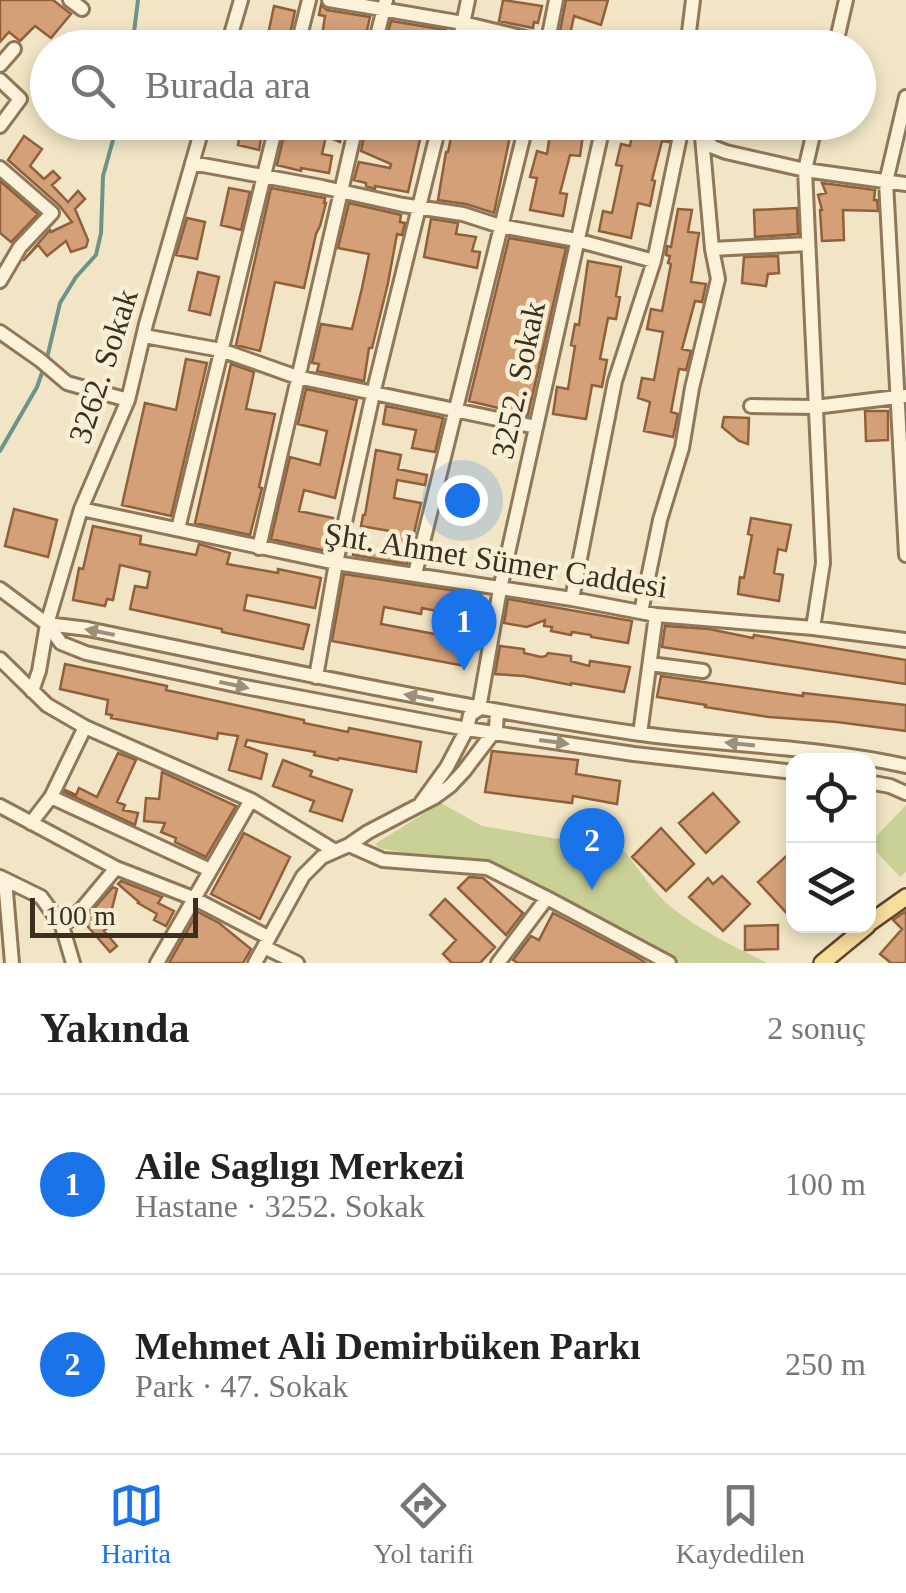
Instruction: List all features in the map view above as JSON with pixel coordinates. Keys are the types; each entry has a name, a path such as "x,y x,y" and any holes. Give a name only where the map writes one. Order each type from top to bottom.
{"main road":[{"path":"876,917 906,886"},
{"path":"876,918 906,897"},
{"path":"822,963 858,933"}],"street":[{"path":"232,30 241,0"},
{"path":"302,30 309,0"},
{"path":"329,0 384,5 491,30"},
{"path":"462,30 468,0"},
{"path":"550,30 556,0"},
{"path":"689,30 693,0"},
{"path":"838,30 846,0"},
{"path":"378,30 384,5"},
{"path":"0,65 14,49"},
{"path":"0,80 20,99 0,126"},
{"path":"906,97 886,182 901,396 906,554"},
{"name":"3262. Sokak","path":"32,691 47,624 82,508 128,400 199,140"},
{"path":"178,529 272,140"},
{"path":"259,548 352,140"},
{"path":"320,702 325,690 316,677 336,564 436,140"},
{"path":"415,574 522,140"},
{"name":"3252. Sokak","path":"479,709 500,589 600,140"},
{"path":"572,599 615,381 654,261 679,140"},
{"path":"640,734 650,664 649,614 660,520 682,448 718,280 702,140"},
{"path":"706,140 726,152 805,170 906,184"},
{"path":"812,140 805,170 823,562 814,628"},
{"path":"192,163 463,214 654,261"},
{"path":"0,168 52,213 4,265 0,282"},
{"path":"712,249 808,244"},
{"path":"0,332 67,383 128,400"},
{"path":"144,336 221,350 297,377 536,427"},
{"path":"750,406 815,407 901,396"},
{"name":"Şht. Ahmet Sümer Caddesi","path":"82,508 336,564 649,614 906,640"},
{"path":"0,590 47,624 61,643 86,653 467,729 786,771"},
{"path":"47,624 479,709 640,734 906,766"},
{"path":"0,659 47,705 85,728 250,800 335,851"},
{"path":"650,664 703,671"},
{"path":"302,698 299,684 316,677"},
{"path":"421,803 467,729 470,715 479,709"},
{"path":"256,963 303,876 322,857 435,798 477,755 496,729 498,712"},
{"path":"31,824 51,797 85,728"},
{"path":"876,783 906,793"},
{"path":"51,797 210,870"},
{"path":"157,963 250,800"},
{"path":"0,806 116,868 193,898 296,963"},
{"path":"350,844 384,860 487,868 669,963"},
{"path":"62,926 81,910 116,868"},
{"path":"8,962 3,878 42,896 62,926 72,963"},
{"path":"498,963 548,898"}],"green space":[{"path":"441,803 482,826 583,843 587,826 602,832 624,851 671,907 705,931 767,963 676,963 481,868 379,848 375,844"},
{"path":"906,805 906,872 900,877 876,851 876,837"}],"building":[{"path":"0,0 53,0 71,14 58,30 40,30 35,26 20,41 9,32 0,42"},
{"path":"503,0 542,6 538,23 534,22 533,28 499,21"},
{"path":"566,0 608,0 601,25 574,16 571,30 560,30"},
{"path":"321,5 327,10 370,17 367,30 323,30 325,16 319,15"},
{"path":"274,6 295,11 291,30 269,30"},
{"path":"391,21 446,30 389,30"},
{"path":"24,136 42,149 30,166 44,179 53,171 60,178 52,185 68,202 78,191 85,199 75,209 88,240 86,247 71,252 66,241 47,256 38,245 23,261 50,230 72,222 59,205 8,160"},
{"path":"239,140 261,140 259,150 238,145"},
{"path":"283,140 325,140 322,154 332,156 329,173 277,165"},
{"path":"363,140 420,140 408,192 375,189 354,180 359,162 390,168 391,164 361,151"},
{"path":"450,140 509,140 494,213 438,200"},
{"path":"549,140 582,140 580,156 570,155 560,193 567,194 563,216 530,210 537,178 530,177 537,151 547,154"},
{"path":"631,140 669,140 662,141 650,206 638,203 631,238 599,231 603,211 612,213 622,166 616,165 621,144 630,146"},
{"path":"0,181 38,214 11,242 0,233"},
{"path":"822,183 875,190 878,211 843,210 844,240 822,241 818,195 826,193"},
{"path":"229,188 250,192 241,230 221,225"},
{"path":"271,188 325,198 326,203 304,288 275,282 260,351 236,345"},
{"path":"349,203 401,215 400,222 405,223 402,235 397,234 364,381 317,371 319,364 312,363 321,324 352,329 362,288 369,254 338,248"},
{"path":"797,208 798,234 755,237 754,210"},
{"path":"678,209 692,210 688,232 699,233 691,282 706,284 702,302 695,301 682,349 691,351 686,370 679,369 671,412 678,414 673,437 644,431 650,402 638,398 642,378 654,380 663,332 647,329 651,309 662,311 671,264 667,246 671,247"},
{"path":"187,218 205,222 197,259 176,255"},
{"path":"431,219 458,223 456,234 476,237 472,251 480,252 477,268 424,257"},
{"path":"509,238 566,248 528,415 469,401"},
{"path":"778,256 779,273 768,274 766,286 742,283 744,257"},
{"path":"588,261 621,267 616,319 608,318 600,359 607,360 602,387 592,385 586,419 553,414 557,387 568,389 575,346 571,345 575,324 579,325"},
{"path":"198,272 219,277 210,315 189,310"},
{"path":"186,359 207,363 171,516 122,505 145,403 176,410"},
{"path":"231,364 254,372 246,409 275,414 250,535 195,523"},
{"path":"306,389 357,400 335,498 304,490 299,511 333,518 326,551 271,539 290,457 320,465 327,431 298,424"},
{"path":"386,406 443,418 435,452 412,448 416,430 383,424"},
{"path":"865,411 888,411 888,440 866,441"},
{"path":"724,417 749,418 748,444 722,427"},
{"path":"376,450 401,455 398,469 427,475 425,485 397,480 394,498 421,503 407,564 353,555 355,547 390,554 390,531 361,526"},
{"path":"14,509 57,520 48,557 5,546"},
{"path":"751,518 791,525 786,551 778,549 774,573 783,575 779,601 738,594 752,535 748,534"},
{"path":"93,526 141,536 140,544 196,555 199,544 230,553 227,564 321,578 315,608 247,595 244,610 309,625 303,649 130,609 135,586 147,588 150,572 120,565 113,600 107,599 105,606 73,600"},
{"path":"344,574 476,594 471,618 422,608 421,614 384,607 381,624 435,634 436,629 446,631 445,635 469,639 465,666 332,641"},
{"path":"508,599 632,621 628,643 551,631 552,627 544,626 545,620 527,627 504,623"},
{"path":"665,626 753,638 754,635 906,660 906,684 662,647"},
{"path":"500,646 524,649 524,653 541,657 548,653 571,656 571,661 589,666 590,661 630,667 624,692 495,674"},
{"path":"65,664 167,686 166,690 304,723 421,742 416,772 247,740 245,746 267,754 261,779 229,770 238,736 218,733 217,739 111,718 106,714 108,700 60,689"},
{"path":"661,676 803,696 906,705 906,731 769,717 657,697"},
{"path":"492,751 578,760 576,774 620,781 617,804 573,796 572,803 485,792"},
{"path":"118,753 136,760 117,802 125,805 123,810 138,813 135,825 64,792 76,795 79,788 97,797"},
{"path":"283,760 312,771 310,776 352,790 342,821 310,811 314,801 273,786"},
{"path":"162,772 236,806 206,857 161,832 165,823 144,821 146,798 159,799"},
{"path":"713,793 739,822 706,853 679,823"},
{"path":"661,828 694,864 666,891 632,857"},
{"path":"244,833 290,857 260,919 211,894"},
{"path":"786,856 786,912 758,882"},
{"path":"722,876 750,904 723,931 689,897 708,878 713,884"},
{"path":"469,877 483,878 523,913 506,935 458,888"},
{"path":"121,881 162,897 158,903 174,911 166,926 154,920 157,914 138,903 118,884"},
{"path":"113,887 117,889 104,931 117,946 110,952 83,921"},
{"path":"445,899 495,947 480,963 452,963 443,954 456,940 430,915"},
{"path":"906,911 906,963 891,963 880,954 902,929 893,920"},
{"path":"198,912 219,923 251,949 243,963 169,963"},
{"path":"553,913 646,963 513,960 531,936 539,940"},
{"path":"778,925 778,949 745,950 745,926"}],"waterway":[{"path":"134,30 138,0"},
{"path":"47,358 60,303 96,255 101,233 103,176 113,140"},
{"path":"0,451 37,387 44,367"}],"place":[{"name":"Aile Saglıgı Merkezi","path":"464,671"},
{"name":"Mehmet Ali Demirbüken Parkı","path":"592,890"}]}
